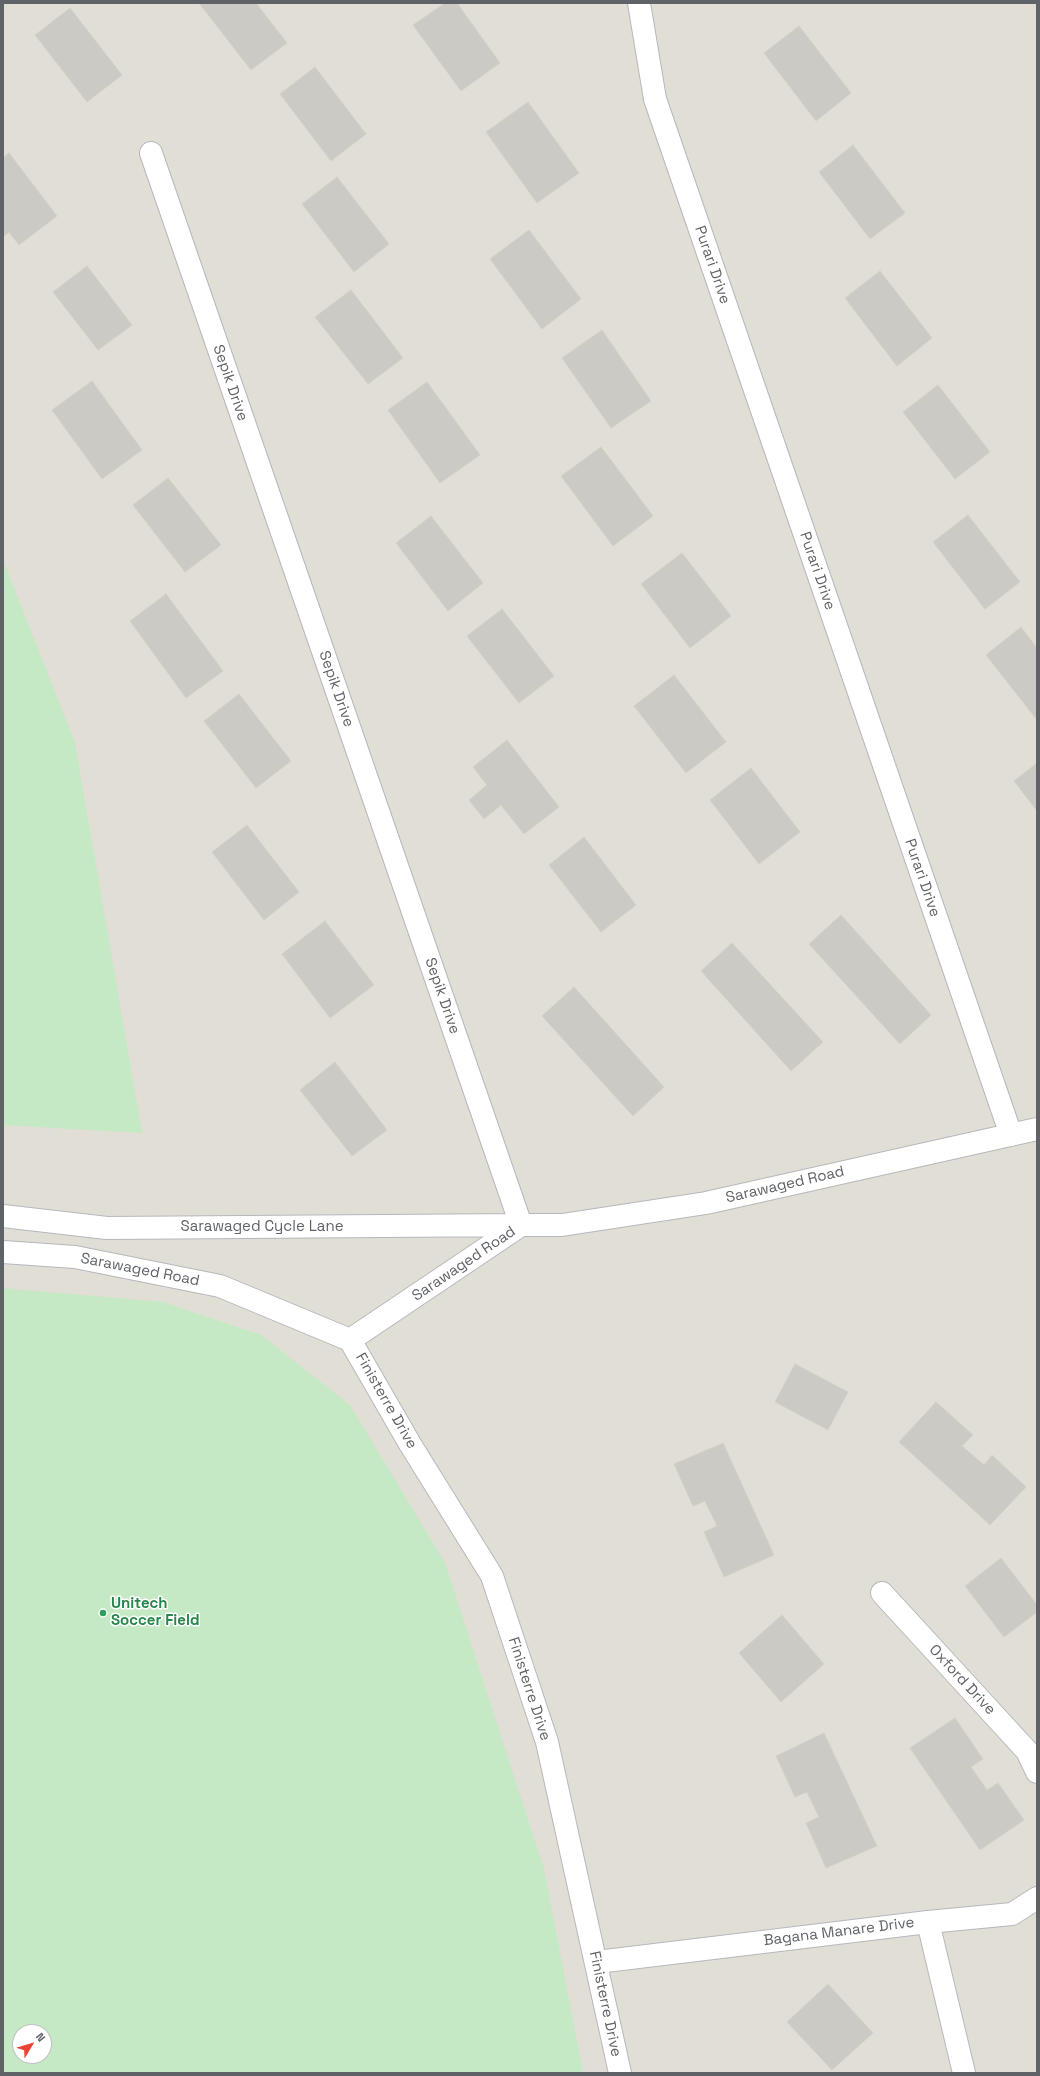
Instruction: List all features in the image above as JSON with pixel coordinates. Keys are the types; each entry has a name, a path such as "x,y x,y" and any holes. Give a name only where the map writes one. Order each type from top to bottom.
{"street":[{"name":"Purari Drive","path":"639,3 655,99 1011,1135"},
{"path":"151,153 521,1225"},
{"name":"Sarawaged Road","path":"3,1252 75,1257 220,1286 350,1340 521,1225 562,1225 706,1203 1037,1128"},
{"name":"Sarawaged Cycle Lane","path":"3,1216 107,1228 521,1225"},
{"name":"Finisterre Drive","path":"350,1340 410,1444 492,1576 547,1742 597,1962 620,2073"},
{"name":"Oxford Drive","path":"882,1593 1027,1751 1037,1772"},
{"path":"928,1922 1012,1914 1037,1898"},
{"name":"Bagana Manare Drive","path":"597,1962 928,1922 964,2073"}],"shaded area":[{"path":"3,3 1037,3 1037,2073 3,2073"}],"green space":[{"path":"3,560 75,743 142,1133 3,1125"},
{"path":"3,1288 163,1302 261,1335 350,1405 445,1563 544,1869 583,2073 3,2073"}],"building":[{"path":"199,3 256,3 287,43 251,70"},
{"path":"445,3 457,3 500,63 461,91 413,25"},
{"path":"70,8 122,75 87,102 35,35"},
{"path":"799,26 851,93 816,121 764,53"},
{"path":"315,67 366,134 331,161 280,94"},
{"path":"528,102 579,173 537,203 486,132"},
{"path":"853,145 905,213 870,239 819,172"},
{"path":"9,153 57,216 19,245 9,232 3,237 3,158"},
{"path":"337,177 389,244 354,272 302,204"},
{"path":"529,230 581,299 542,329 490,259"},
{"path":"87,266 132,325 98,350 53,292"},
{"path":"880,271 932,338 897,366 845,298"},
{"path":"351,290 403,358 368,384 315,317"},
{"path":"602,330 651,401 611,428 562,358"},
{"path":"92,381 142,450 102,479 52,410"},
{"path":"427,382 480,455 440,483 388,410"},
{"path":"938,385 990,452 955,479 903,412"},
{"path":"601,447 653,516 613,546 561,476"},
{"path":"168,478 221,545 185,572 133,505"},
{"path":"968,515 1020,582 985,609 933,542"},
{"path":"431,516 483,583 448,611 396,543"},
{"path":"682,553 731,616 690,648 641,584"},
{"path":"166,594 223,671 186,698 130,621"},
{"path":"502,609 554,676 519,703 467,636"},
{"path":"1021,627 1037,648 1037,720 986,655"},
{"path":"674,675 726,742 686,773 634,706"},
{"path":"239,694 291,761 256,788 204,721"},
{"path":"507,740 559,807 524,834 501,805 484,819 469,800 487,785 473,767"},
{"path":"1037,763 1037,811 1014,781"},
{"path":"751,768 800,832 759,864 710,800"},
{"path":"247,825 299,892 264,920 212,852"},
{"path":"584,837 636,905 601,932 549,865"},
{"path":"841,915 931,1015 900,1044 809,944"},
{"path":"325,921 374,985 330,1018 282,954"},
{"path":"732,943 823,1042 791,1071 701,971"},
{"path":"574,987 664,1087 633,1116 542,1016"},
{"path":"335,1062 387,1130 352,1156 300,1090"},
{"path":"795,1364 848,1392 828,1430 775,1402"},
{"path":"936,1402 973,1435 962,1446 984,1465 992,1455 1026,1487 990,1525 899,1442"},
{"path":"723,1443 774,1555 724,1577 704,1532 717,1526 705,1501 693,1506 674,1464"},
{"path":"1001,1558 1037,1605 1037,1612 1004,1637 965,1586"},
{"path":"782,1615 824,1664 781,1702 739,1653"},
{"path":"955,1718 983,1759 971,1767 987,1790 998,1783 1024,1820 980,1850 910,1748"},
{"path":"824,1733 877,1846 826,1868 806,1823 819,1817 807,1792 795,1797 776,1756"},
{"path":"828,1984 873,2033 832,2070 787,2022"}],"place":[{"name":"Unitech Soccer Field","path":"103,1613"}]}
